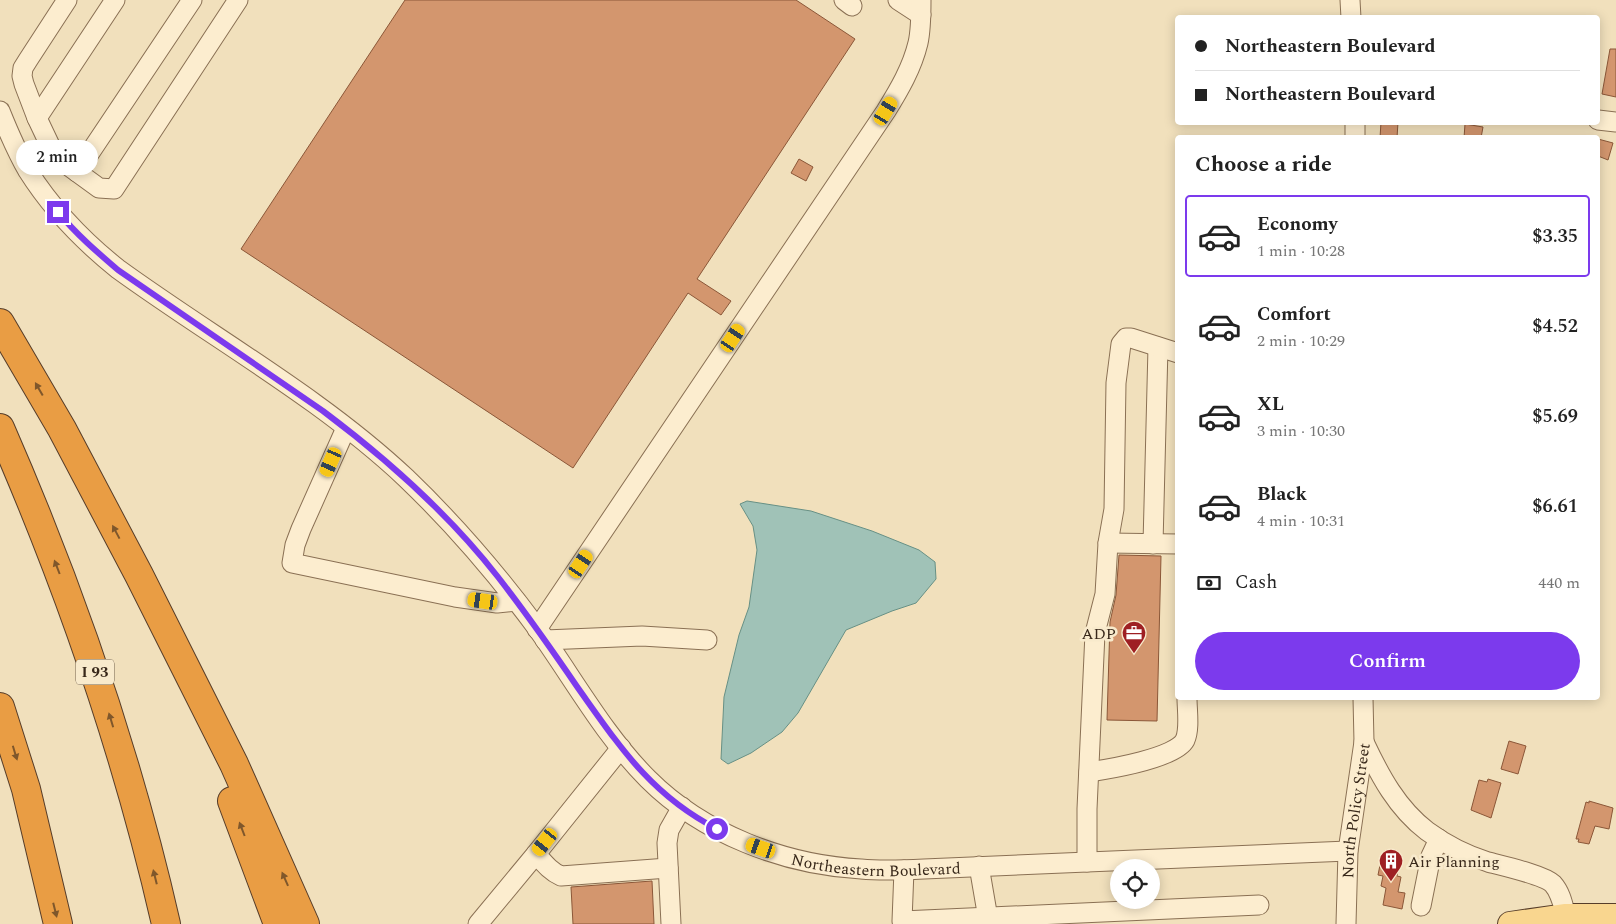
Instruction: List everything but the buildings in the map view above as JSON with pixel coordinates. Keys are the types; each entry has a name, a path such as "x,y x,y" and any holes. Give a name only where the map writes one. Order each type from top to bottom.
{"highway":[{"path":"0,323 62,429 139,575 234,764 305,924"},
{"name":"I 93","path":"0,428 50,546 90,656 135,801 166,924"},
{"path":"139,575 186,679 278,924"},
{"path":"0,707 26,789 58,924"}],"main road":[{"path":"1510,924 1566,916 1616,916"}],"street":[{"path":"67,0 23,68 22,76 37,118 54,156 99,188 114,189 238,0"},
{"path":"37,118 115,0"},
{"path":"77,172 192,0"},
{"path":"541,634 901,86 918,42 921,7 898,0"},
{"path":"1350,0 1351,15"},
{"name":"Northeastern Boulevard","path":"0,111 13,142 28,170 69,225 118,270 268,372 346,428 404,476 475,549 541,634 621,748 649,780 682,807 706,823 751,844 793,858 820,864 860,869 904,870 1348,851"},
{"path":"1600,120 1616,122"},
{"path":"28,170 54,156"},
{"path":"1087,862 1095,633 1104,594 1108,543 1114,509 1116,383 1120,344 1126,338 1131,338 1175,353"},
{"path":"1153,544 1158,347"},
{"path":"346,428 301,529 295,545 292,563 455,597 497,603 516,601"},
{"path":"1108,543 1175,544"},
{"path":"541,634 642,636 707,640"},
{"path":"1090,772 1127,766 1178,749 1184,741 1187,730 1187,700"},
{"name":"North Policy Street","path":"1346,924 1348,851 1364,742 1363,700"},
{"path":"1364,742 1376,768 1393,796 1417,822 1457,850 1552,883 1561,896 1566,916"},
{"path":"478,924 621,748"},
{"path":"671,924 668,836 672,823 682,807"},
{"path":"1420,906 1431,856 1439,839"},
{"path":"536,854 553,873 561,876 668,868"},
{"path":"979,866 988,920"},
{"path":"904,870 901,922 1192,916 1258,905"}],"water":[{"path":"747,501 811,511 872,531 919,550 935,562 936,579 916,603 846,630 798,713 782,732 751,753 728,764 721,759 724,697 739,635 749,607 757,550 753,526 740,504"}],"place":[{"name":"ADP","path":"1134,654"},
{"name":"Air Planning","path":"1391,882"}],"route":[{"path":"58,212 91,247 118,270 323,411 404,476 455,527 498,576 606,728 636,766 667,796 717,829"}]}
